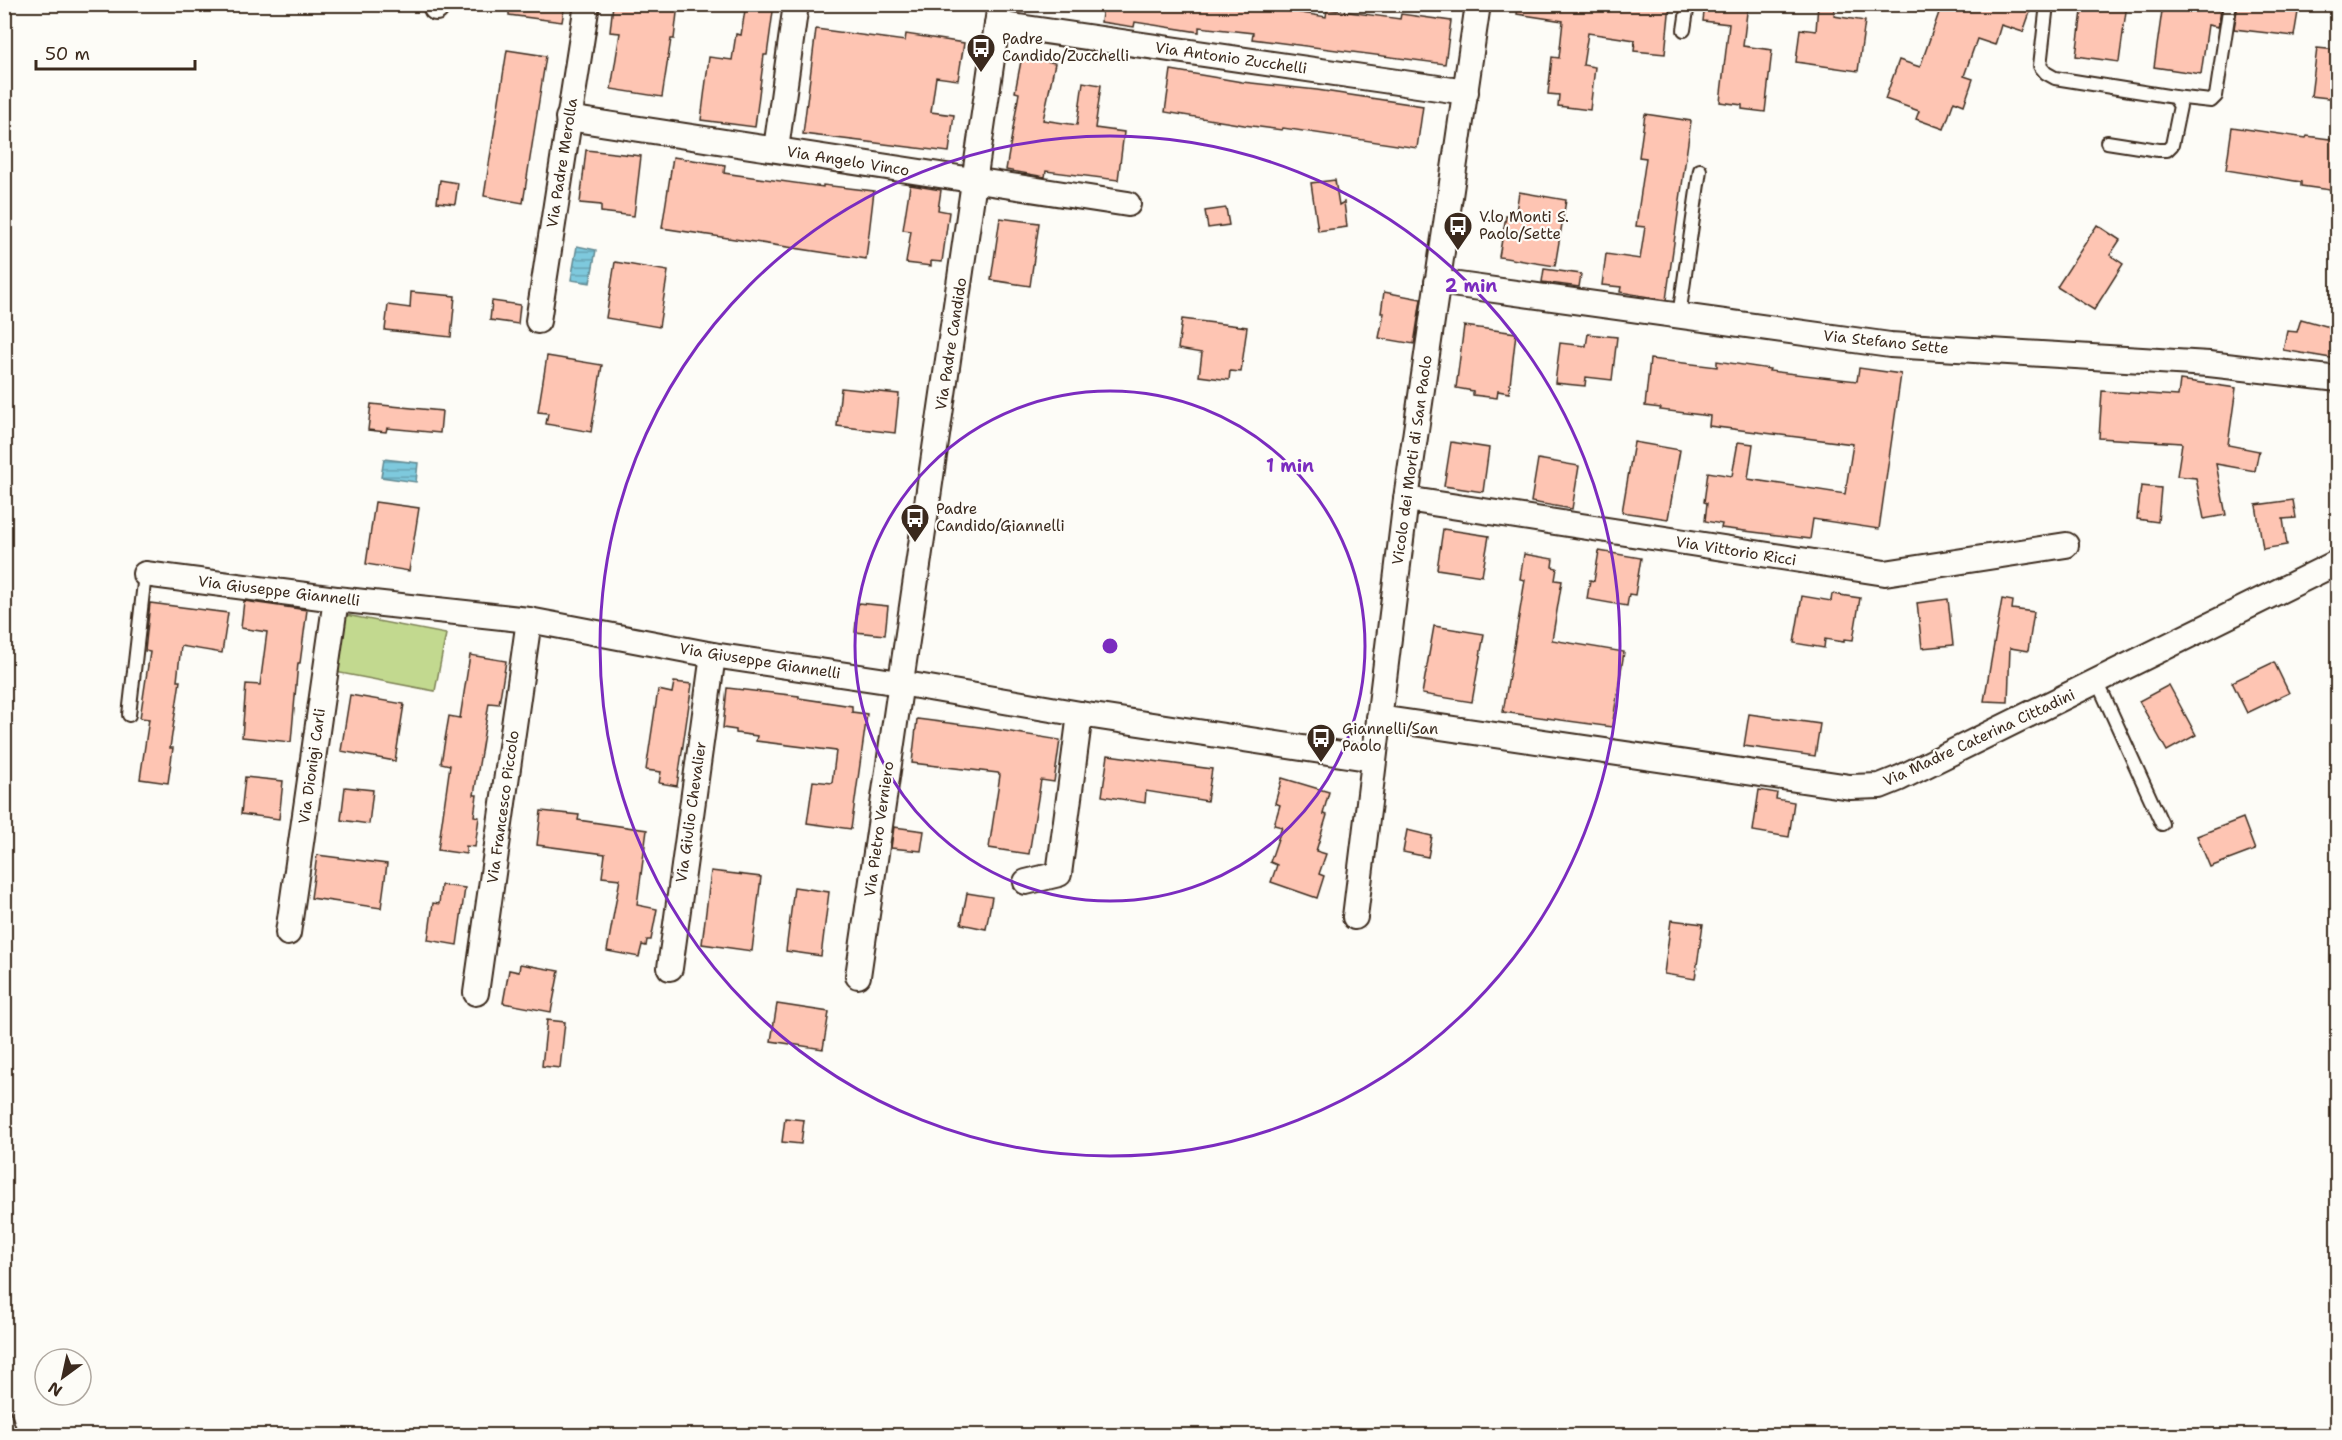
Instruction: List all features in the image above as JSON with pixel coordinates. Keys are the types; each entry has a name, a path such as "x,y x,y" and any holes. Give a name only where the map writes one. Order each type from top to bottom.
{"street":[{"name":"Via Padre Merolla","path":"538,321 587,4"},
{"path":"776,149 796,4"},
{"name":"Vicolo dei Morti di San Paolo","path":"1354,917 1406,499 1478,4"},
{"name":"Via Antonio Zucchelli","path":"999,14 1466,92"},
{"name":"Via Padre Candido","path":"900,683 999,14"},
{"name":"Via Angelo Vinco","path":"568,118 1128,204"},
{"name":"Via Stefano Sette","path":"1437,282 1890,345 2209,364 2337,379"},
{"name":"Via Vittorio Ricci","path":"1406,499 1885,573 2066,545"},
{"name":"Via Madre Caterina Cittadini","path":"1379,718 1850,788 1880,786 2337,562"},
{"name":"Via Giuseppe Giannelli","path":"145,574 336,599 529,620 713,655 1374,759"},
{"name":"Via Dionigi Carli","path":"288,933 336,599"},
{"name":"Via Francesco Piccolo","path":"476,993 529,620"},
{"name":"Via Giulio Chevalier","path":"670,968 713,655"},
{"name":"Via Pietro Verniero","path":"858,976 900,683"},
{"path":"1026,882 1059,874 1080,714"}],"lane":[{"path":"1684,30 1688,4"},
{"path":"2047,4 2040,66 2046,73 2055,78 2211,101 2216,96 2230,4"},
{"path":"2108,142 2167,150 2172,144 2180,106 2174,97"},
{"path":"1679,316 1700,170"},
{"path":"129,715 145,574"},
{"path":"2097,681 2162,824"},
{"path":"4,1414 11,1436"}],"green space":[{"path":"346,615 446,634 435,691 335,672"}],"water":[{"path":"577,246 596,250 590,283 571,280"},
{"path":"384,459 418,463 416,482 381,477"}],"building":[{"path":"509,4 565,4 562,22 509,15"},
{"path":"613,4 678,4 674,39 671,39 662,97 611,89 620,33 610,32"},
{"path":"746,4 774,4 767,55 764,55 755,127 701,120 709,57 732,60 736,34 741,35"},
{"path":"1103,4 1247,4 1326,17 1327,9 1400,19 1401,14 1451,21 1445,64 1252,39 1253,33 1199,27 1199,32 1135,22 1134,27 1101,22"},
{"path":"1518,4 1670,4 1665,54 1634,51 1635,40 1588,33 1583,65 1595,67 1590,110 1558,106 1559,95 1548,94 1552,57 1559,58 1563,21 1517,14"},
{"path":"1705,4 1748,4 1743,46 1772,50 1765,112 1742,109 1742,105 1720,102 1729,24 1703,21"},
{"path":"1818,4 1835,4 1834,16 1865,21 1858,71 1796,62 1800,29 1816,31"},
{"path":"1942,4 2033,4 2023,32 2001,25 1995,45 1977,39 1964,76 1973,79 1964,105 1954,101 1944,129 1916,119 1919,111 1885,99 1899,60 1920,67"},
{"path":"2083,4 2127,4 2119,62 2076,56"},
{"path":"2163,4 2222,4 2218,27 2208,25 2201,74 2154,67"},
{"path":"2238,4 2299,6 2294,36 2234,29"},
{"path":"816,29 905,41 906,34 964,43 958,80 936,77 931,112 954,115 949,152 803,134"},
{"path":"2317,48 2337,50 2337,99 2311,96"},
{"path":"507,50 546,56 523,203 484,196"},
{"path":"1022,56 1055,63 1043,120 1077,125 1083,82 1101,85 1095,128 1124,132 1118,180 1046,171 1045,177 1006,170 1019,93 1015,92"},
{"path":"1171,70 1242,82 1317,90 1423,106 1417,148 1165,112"},
{"path":"1645,114 1691,121 1666,300 1620,292 1621,287 1602,285 1606,254 1640,259 1645,227 1636,226 1646,158 1639,157"},
{"path":"2232,127 2306,138 2307,136 2337,140 2337,191 2301,186 2301,182 2226,170"},
{"path":"586,150 641,156 634,216 601,212 601,205 580,203"},
{"path":"673,157 725,165 724,173 823,187 823,185 874,191 866,259 662,228"},
{"path":"440,180 458,183 455,204 437,202"},
{"path":"1335,180 1339,205 1344,202 1347,227 1318,231 1311,183"},
{"path":"910,185 941,190 938,210 949,212 942,262 931,261 931,266 906,263 911,231 903,230"},
{"path":"1519,192 1566,200 1555,266 1499,257 1506,216 1515,218"},
{"path":"1226,208 1229,225 1208,228 1205,211"},
{"path":"1000,218 1039,223 1030,286 991,280"},
{"path":"2097,225 2120,240 2110,255 2123,264 2094,310 2057,287"},
{"path":"615,262 668,271 659,327 606,318"},
{"path":"1544,269 1581,274 1579,287 1542,282"},
{"path":"411,292 455,296 451,337 385,330 388,305 410,308"},
{"path":"1384,292 1421,299 1414,344 1379,338 1384,313 1381,313"},
{"path":"492,301 520,305 518,324 490,320"},
{"path":"1182,319 1247,327 1241,372 1230,371 1229,380 1199,376 1202,353 1178,349"},
{"path":"2301,319 2337,329 2337,359 2283,350 2287,331 2297,332"},
{"path":"1464,326 1516,333 1509,393 1498,391 1497,398 1473,395 1473,391 1456,388"},
{"path":"1588,334 1617,337 1612,380 1586,377 1585,386 1555,383 1560,343 1586,346"},
{"path":"547,356 602,365 591,432 546,424 548,413 538,412"},
{"path":"1650,359 1717,367 1717,361 1770,369 1769,371 1857,381 1859,368 1901,374 1879,529 1813,519 1810,539 1721,528 1722,524 1705,521 1707,503 1704,502 1708,472 1732,476 1738,442 1753,444 1748,479 1845,494 1853,444 1709,426 1710,416 1645,406"},
{"path":"2180,380 2236,388 2228,445 2259,451 2255,471 2216,464 2226,515 2204,519 2196,478 2177,476 2182,443 2099,438 2102,391 2178,396"},
{"path":"841,388 899,394 895,433 837,426"},
{"path":"371,404 442,411 440,433 387,428 386,432 368,430"},
{"path":"1451,442 1489,448 1483,492 1444,486"},
{"path":"1634,442 1680,450 1668,519 1622,512"},
{"path":"1538,459 1579,466 1572,509 1531,502"},
{"path":"2141,486 2161,488 2158,522 2137,519"},
{"path":"2293,500 2296,518 2283,519 2287,545 2263,549 2256,505"},
{"path":"375,502 419,508 409,571 366,564"},
{"path":"1443,529 1489,536 1482,576 1437,569"},
{"path":"1599,551 1641,558 1635,595 1629,594 1627,606 1587,599 1590,580 1594,581"},
{"path":"1524,554 1553,559 1552,567 1557,568 1555,580 1562,581 1552,640 1624,652 1612,727 1503,712 1525,580 1520,579"},
{"path":"1832,594 1860,598 1853,640 1844,639 1844,642 1825,639 1824,648 1794,643 1802,596 1831,601"},
{"path":"1948,599 1953,645 1922,648 1917,603"},
{"path":"2002,599 2013,601 2012,609 2034,612 2028,651 2010,648 2008,702 1984,701"},
{"path":"244,601 307,610 300,663 298,663 291,742 242,737 246,684 260,685 267,632 241,628"},
{"path":"150,603 228,613 222,653 181,646 177,681 180,681 170,748 173,748 168,783 140,779 149,719 140,718 150,652 145,651"},
{"path":"858,603 888,606 885,635 855,632"},
{"path":"1434,626 1484,634 1472,702 1422,694"},
{"path":"470,655 506,661 499,704 489,703 474,795 477,795 474,816 479,817 475,847 466,846 466,854 438,850 450,765 441,763 449,716 460,718"},
{"path":"2274,662 2289,693 2247,713 2232,682"},
{"path":"674,682 692,684 677,786 659,783 661,772 646,770 658,690 672,693"},
{"path":"2169,685 2196,735 2167,751 2139,701"},
{"path":"727,688 799,696 799,698 852,706 852,712 867,714 851,829 807,823 813,781 832,783 836,751 756,741 757,736 736,733 736,730 723,728"},
{"path":"350,695 404,704 395,761 341,751"},
{"path":"1749,714 1820,724 1815,756 1744,746"},
{"path":"917,719 1060,740 1054,782 1041,780 1029,854 989,848 1000,775 998,773 912,763"},
{"path":"1108,755 1212,769 1207,801 1146,791 1145,803 1102,796"},
{"path":"245,777 283,781 279,819 241,814"},
{"path":"1282,778 1329,792 1323,814 1327,815 1316,851 1326,854 1319,874 1324,876 1317,898 1271,882 1277,865 1270,862 1282,827 1274,825 1280,805 1275,803"},
{"path":"345,787 373,790 369,824 341,820"},
{"path":"1759,790 1777,793 1776,799 1794,802 1789,837 1753,831"},
{"path":"541,811 579,815 578,820 647,830 637,905 657,909 651,940 647,940 646,946 642,945 639,957 607,951 620,879 602,877 605,854 537,845"},
{"path":"2243,818 2255,850 2210,867 2197,836"},
{"path":"894,827 924,831 921,851 891,848"},
{"path":"1407,830 1432,836 1428,857 1403,852"},
{"path":"317,855 387,864 381,908 311,898"},
{"path":"711,871 761,877 752,951 702,944"},
{"path":"441,885 465,888 457,945 428,940 433,903 439,904"},
{"path":"794,887 829,892 821,956 786,951"},
{"path":"967,893 992,897 986,929 961,924"},
{"path":"1671,920 1703,924 1695,979 1664,974"},
{"path":"520,964 559,971 551,1012 503,1003 509,970 519,972"},
{"path":"777,1004 829,1012 823,1049 771,1041"},
{"path":"547,1020 565,1022 560,1068 542,1066"},
{"path":"785,1118 804,1120 801,1144 782,1142"}],"place":[{"name":"Padre Candido/Zucchelli","path":"981,74"},
{"name":"V.lo Monti S. Paolo/Sette","path":"1458,252"},
{"name":"Padre Candido/Giannelli","path":"915,544"},
{"name":"Giannelli/San Paolo","path":"1321,764"}]}
